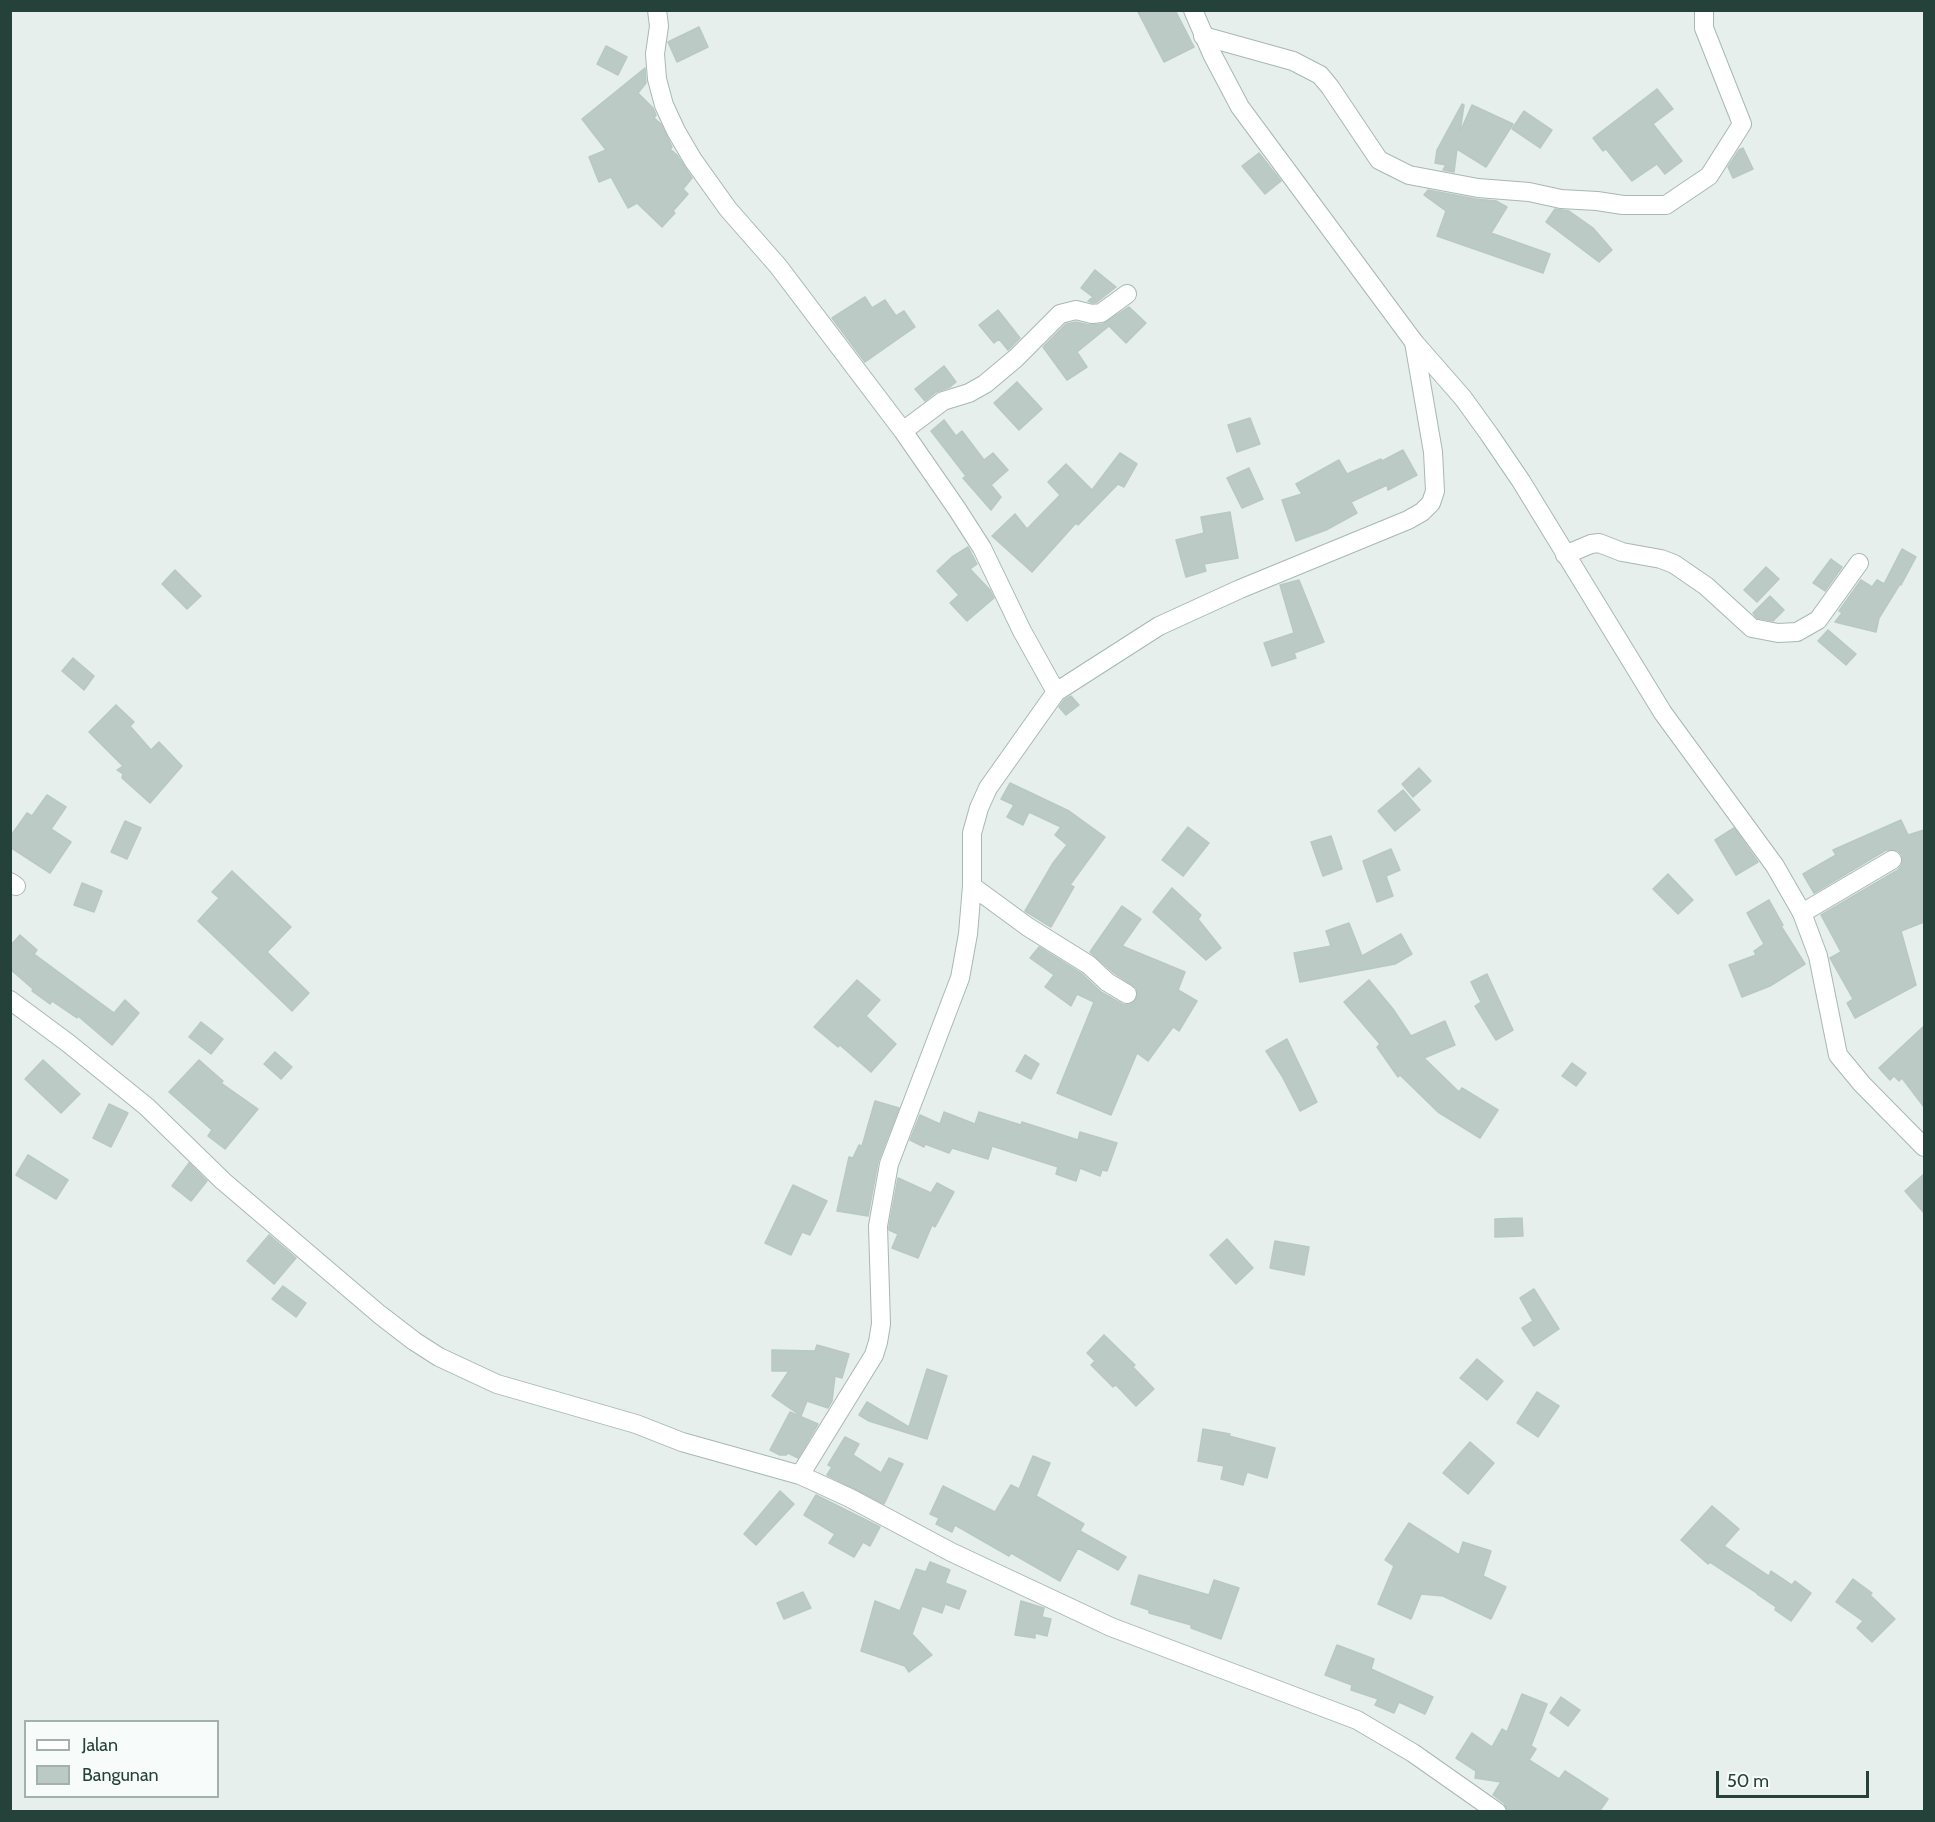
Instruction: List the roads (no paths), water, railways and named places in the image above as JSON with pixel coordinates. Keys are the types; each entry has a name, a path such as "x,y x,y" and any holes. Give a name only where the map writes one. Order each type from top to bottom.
{"street":[{"path":"657,10 659,26 656,54 657,79 664,105 693,160 729,209 778,266 903,431 982,548 1022,631 1056,692"},
{"path":"1193,10 1203,36 1240,107 1414,342 1456,390 1489,434 1521,481 1663,713 1756,838 1802,912 1818,956 1838,1055 1862,1084 1924,1146"},
{"path":"1203,36 1293,61 1320,75 1379,160 1409,175 1478,188 1529,192 1561,199 1623,205 1666,205 1710,176 1742,124 1704,28 1704,10"},
{"path":"903,431 937,405 985,384 1016,358 1060,314 1076,310 1092,314 1101,313 1127,294"},
{"path":"800,1475 874,1355 878,1342 881,1324 878,1226 889,1164 960,978 969,934 972,833 988,788 1056,692 1159,626 1240,589 1408,520 1422,512 1431,503 1435,491 1435,473 1414,342"},
{"path":"1565,555 1599,543 1622,552 1661,559 1674,564 1706,586 1752,627 1778,633 1797,632 1818,620 1859,563"},
{"path":"1802,912 1892,860"},
{"path":"972,886 1028,927 1089,965 1107,982 1127,994"},
{"path":"10,1000 68,1043 147,1107 223,1181 379,1314 439,1357 497,1384 636,1424 682,1442 800,1475 850,1498 951,1552 1111,1627 1357,1720 1413,1754 1497,1812"}]}
